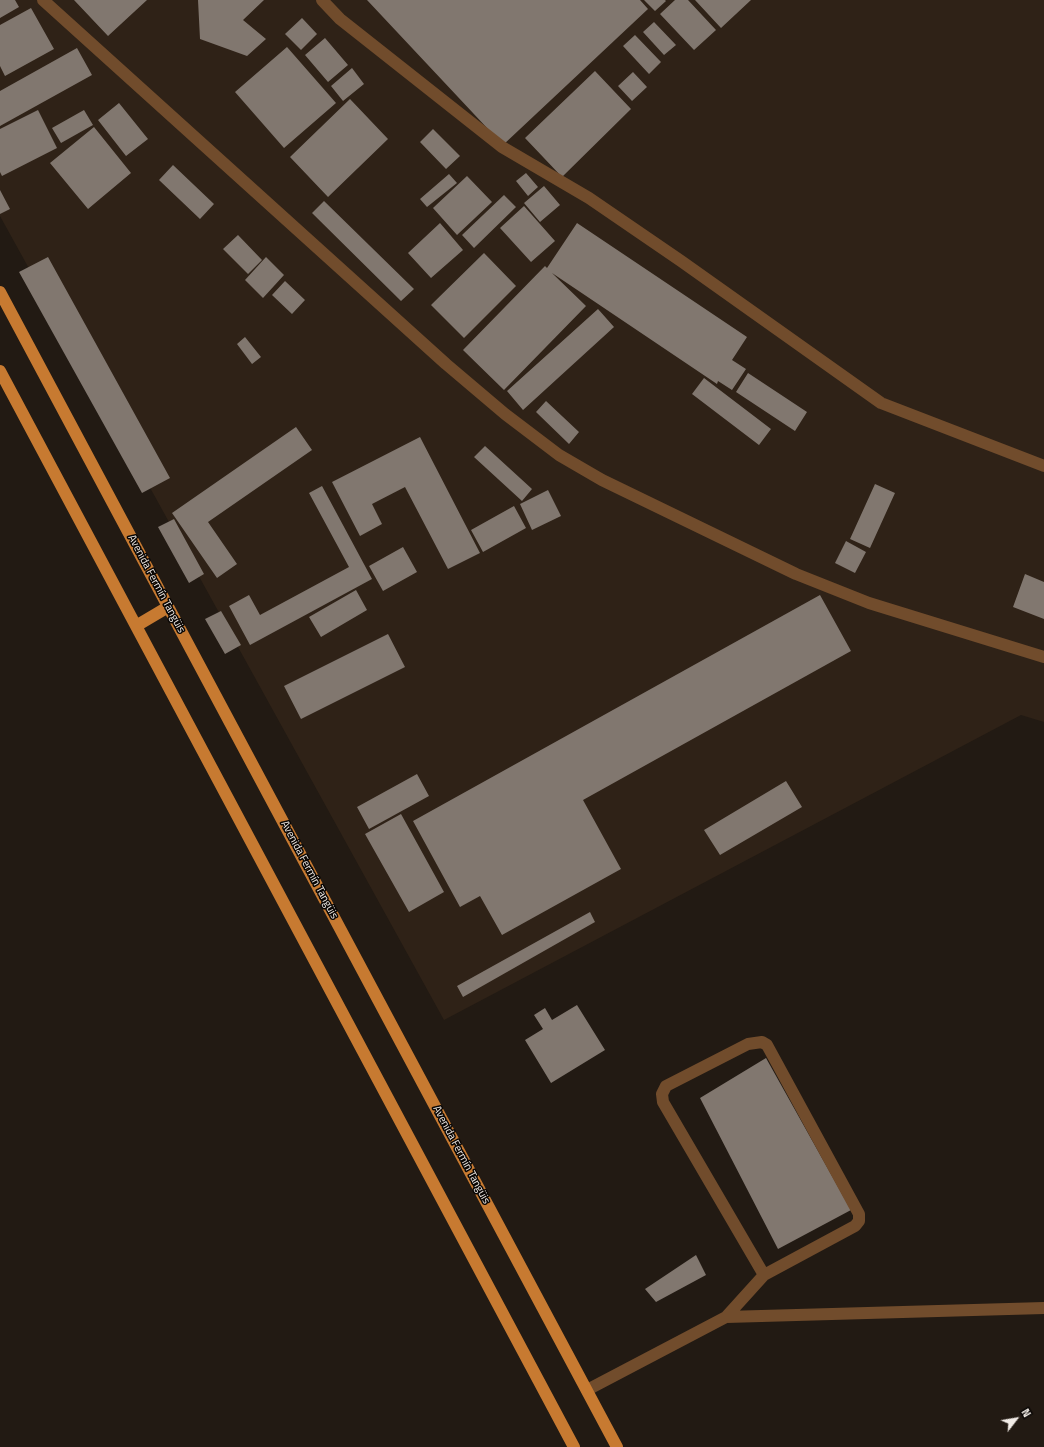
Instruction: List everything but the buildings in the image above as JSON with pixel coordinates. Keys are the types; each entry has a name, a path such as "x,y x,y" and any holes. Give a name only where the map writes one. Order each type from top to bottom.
{"main road":[{"name":"Avenida Fermín Tangüis","path":"0,292 617,1447"},
{"path":"0,371 574,1447"},
{"path":"136,626 168,608"}],"street":[{"path":"43,0 446,364 505,414 559,455 602,480 796,574 868,604 1044,657"},
{"path":"322,0 340,19 502,147 589,198 681,261 881,403 1044,466"},
{"path":"587,1390 726,1317 764,1275 855,1226 859,1221 860,1214 767,1045 762,1042 748,1044 666,1086 662,1094 663,1102 764,1275"},
{"path":"726,1317 1044,1308"}],"shaded area":[{"path":"0,0 1044,0 1044,722 1021,715 444,1020 0,216"}]}
